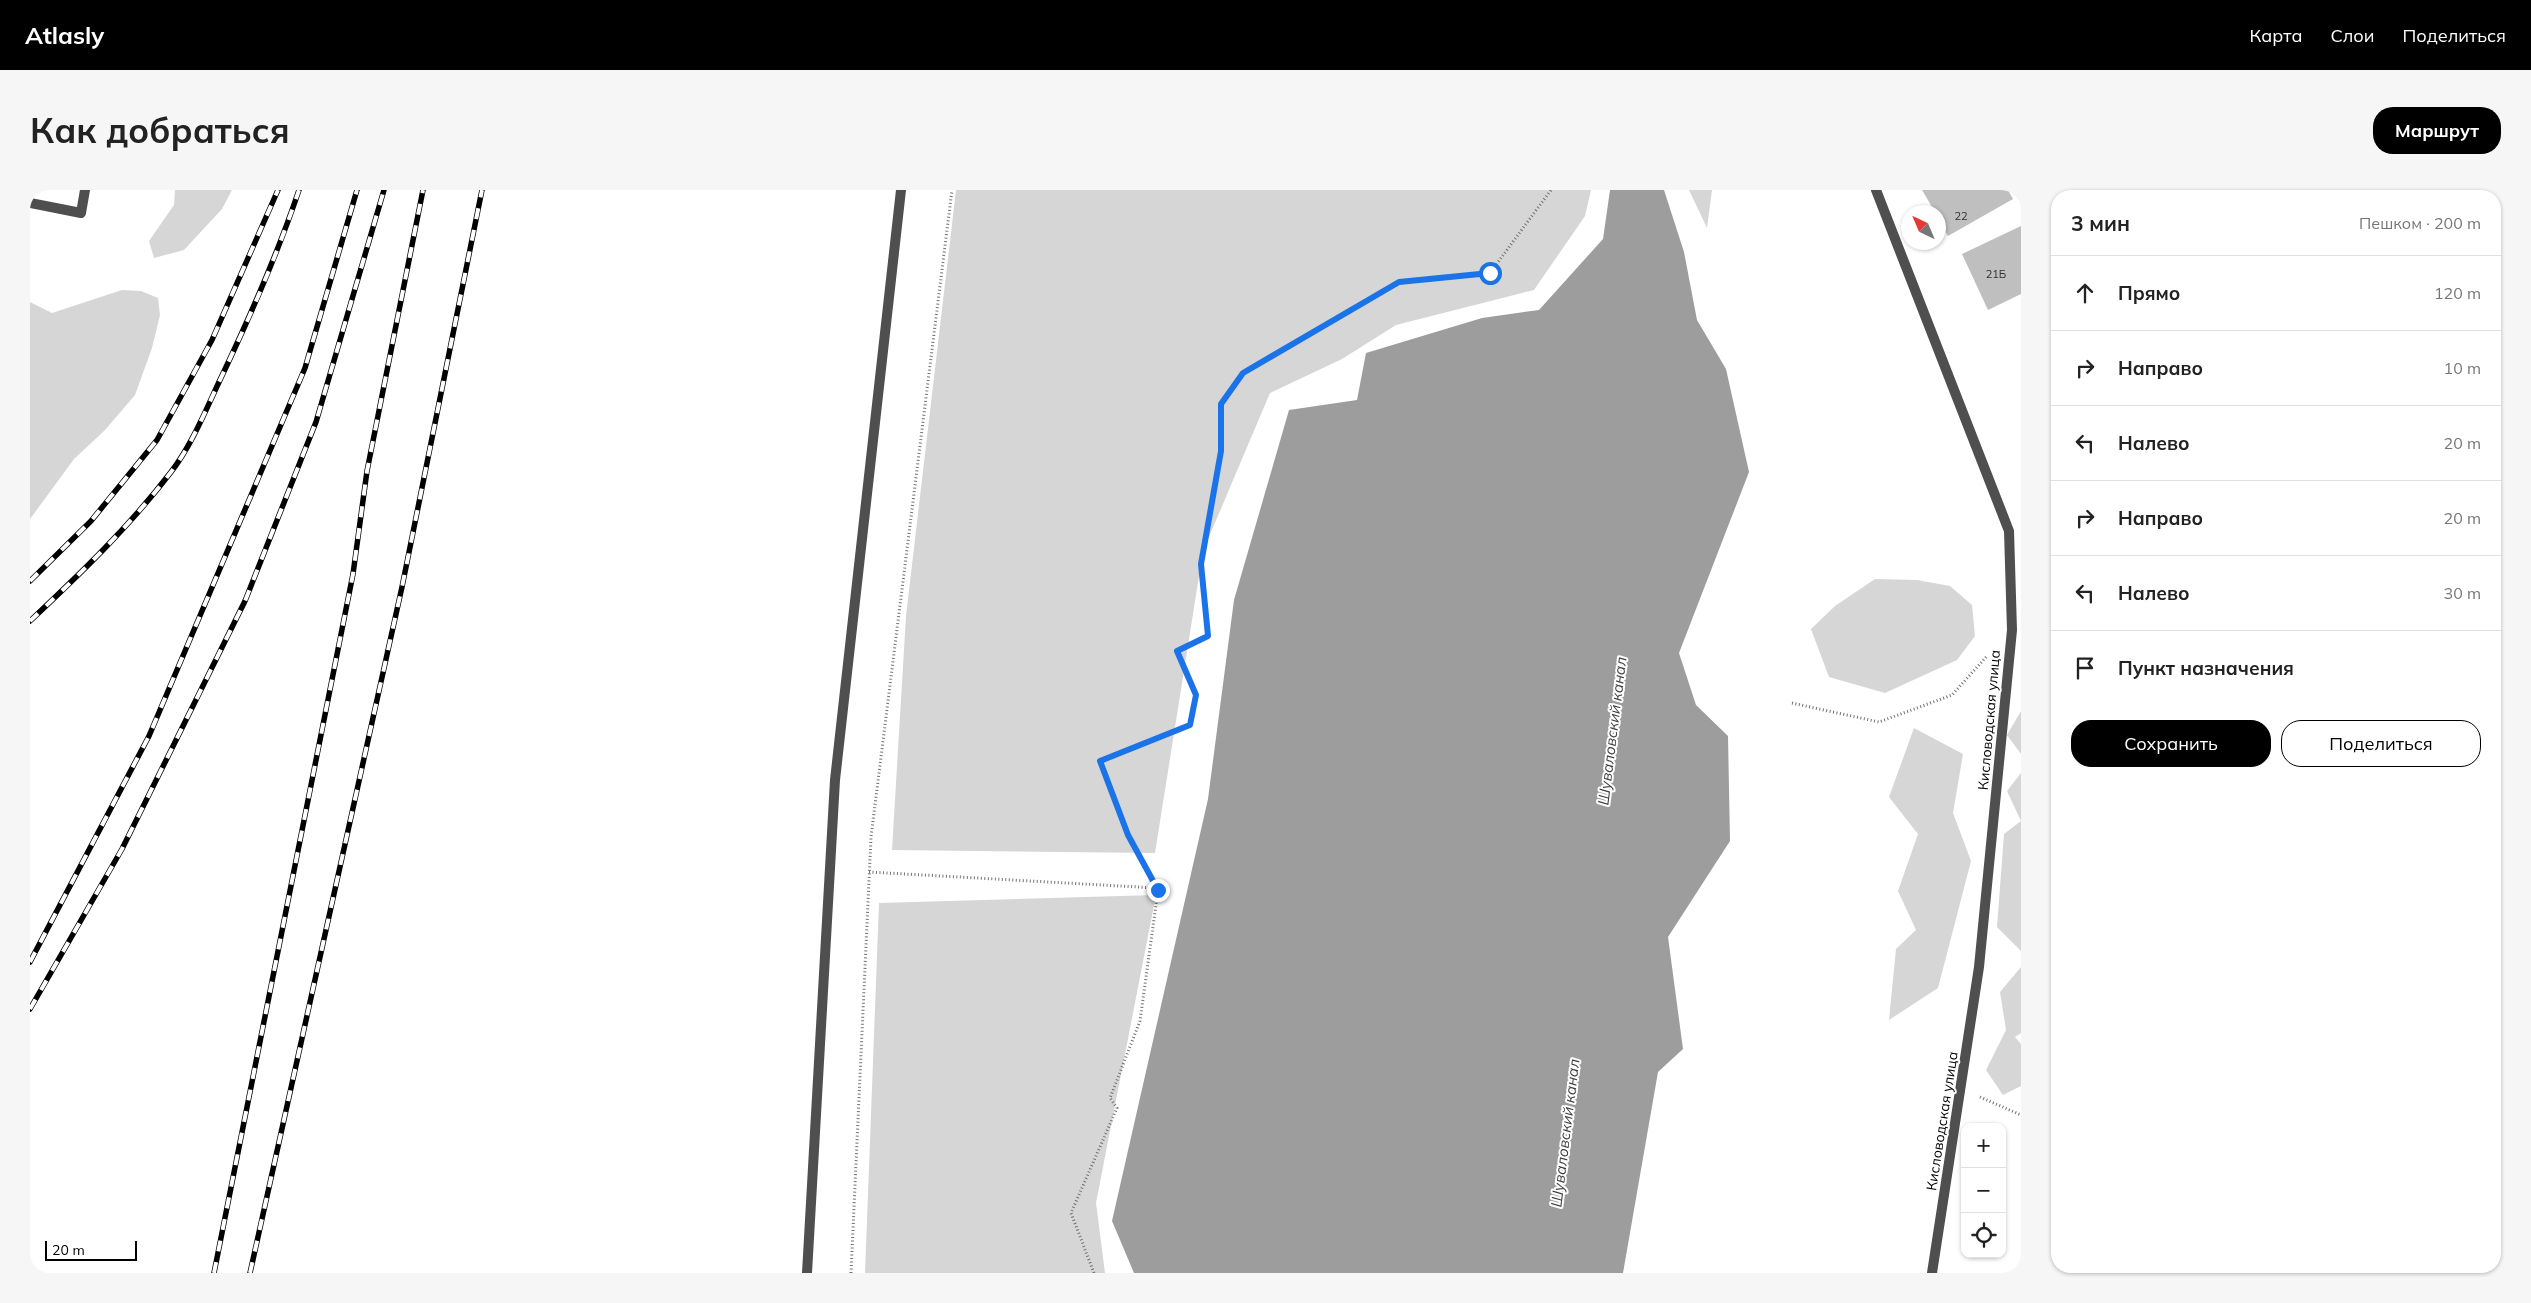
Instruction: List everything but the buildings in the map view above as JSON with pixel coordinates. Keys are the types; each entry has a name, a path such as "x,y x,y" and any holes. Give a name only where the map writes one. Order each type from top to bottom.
{"street":[{"path":"30,202 81,213 86,190"},
{"path":"807,1273 835,780 902,190"},
{"name":"Кисловодская улица","path":"1876,190 2009,531 2016,628 1979,967 1932,1273"}],"path":[{"path":"852,1273 871,837 952,190"},
{"path":"1094,1273 1071,1213 1117,1108 1110,1098 1140,1021 1157,888 1128,835 1100,761 1190,725 1196,695 1177,651 1208,636 1201,564 1221,451 1221,404 1243,373 1399,282 1490,273 1551,190"},
{"path":"1792,703 1879,722 1952,695 2016,628"},
{"path":"869,872 1157,888"},
{"path":"1960,1088 2021,1115"}],"shaded area":[{"path":"175,190 232,190 222,209 184,250 154,258 149,241 174,205"},
{"path":"956,190 1591,190 1585,216 1534,290 1396,325 1342,359 1270,393 1203,551 1155,853 892,850 906,616"},
{"path":"1689,190 1712,190 1707,228"},
{"path":"122,290 141,291 158,298 160,315 152,348 135,395 105,430 74,459 30,519 30,302 52,313"},
{"path":"1875,579 1917,580 1950,586 1972,605 1975,636 1957,660 1885,693 1829,677 1811,629 1835,606"},
{"path":"2021,711 2021,754 2007,735"},
{"path":"1914,728 1963,754 1953,813 1971,861 1938,988 1889,1020 1896,949 1916,930 1898,891 1918,834 1889,797"},
{"path":"2021,773 2021,821 2007,791"},
{"path":"2021,821 2021,951 1997,927 2004,834"},
{"path":"1156,895 1096,1203 1105,1273 865,1273 879,903"},
{"path":"2021,967 2021,1033 2015,1037 2021,1044 2021,1086 2003,1095 1986,1070 2006,1030 2000,992"}],"water":[{"name":"Шуваловский канал","path":"1610,190 1664,190 1684,252 1697,320 1726,369 1749,472 1679,653 1696,705 1728,736 1730,841 1668,937 1683,1049 1658,1072 1623,1273 1134,1273 1112,1221 1208,799 1234,600 1289,410 1357,400 1366,353 1482,318 1539,310 1603,239"}],"railway":[{"path":"30,581 91,521 157,440 212,340 278,190"},
{"path":"30,621 86,568 121,531 155,492 185,451 203,417 252,311 299,190"},
{"path":"30,962 149,736 305,368 357,190"},
{"path":"30,1009 122,849 245,601 316,422 384,190"},
{"path":"214,1273 353,574 367,471 423,190"},
{"path":"250,1273 402,587 482,190"}],"route":[{"path":"1158,890 1128,835 1100,761 1190,725 1196,695 1177,651 1208,636 1201,564 1221,451 1221,404 1243,373 1327,322 1399,282 1490,273"}]}
